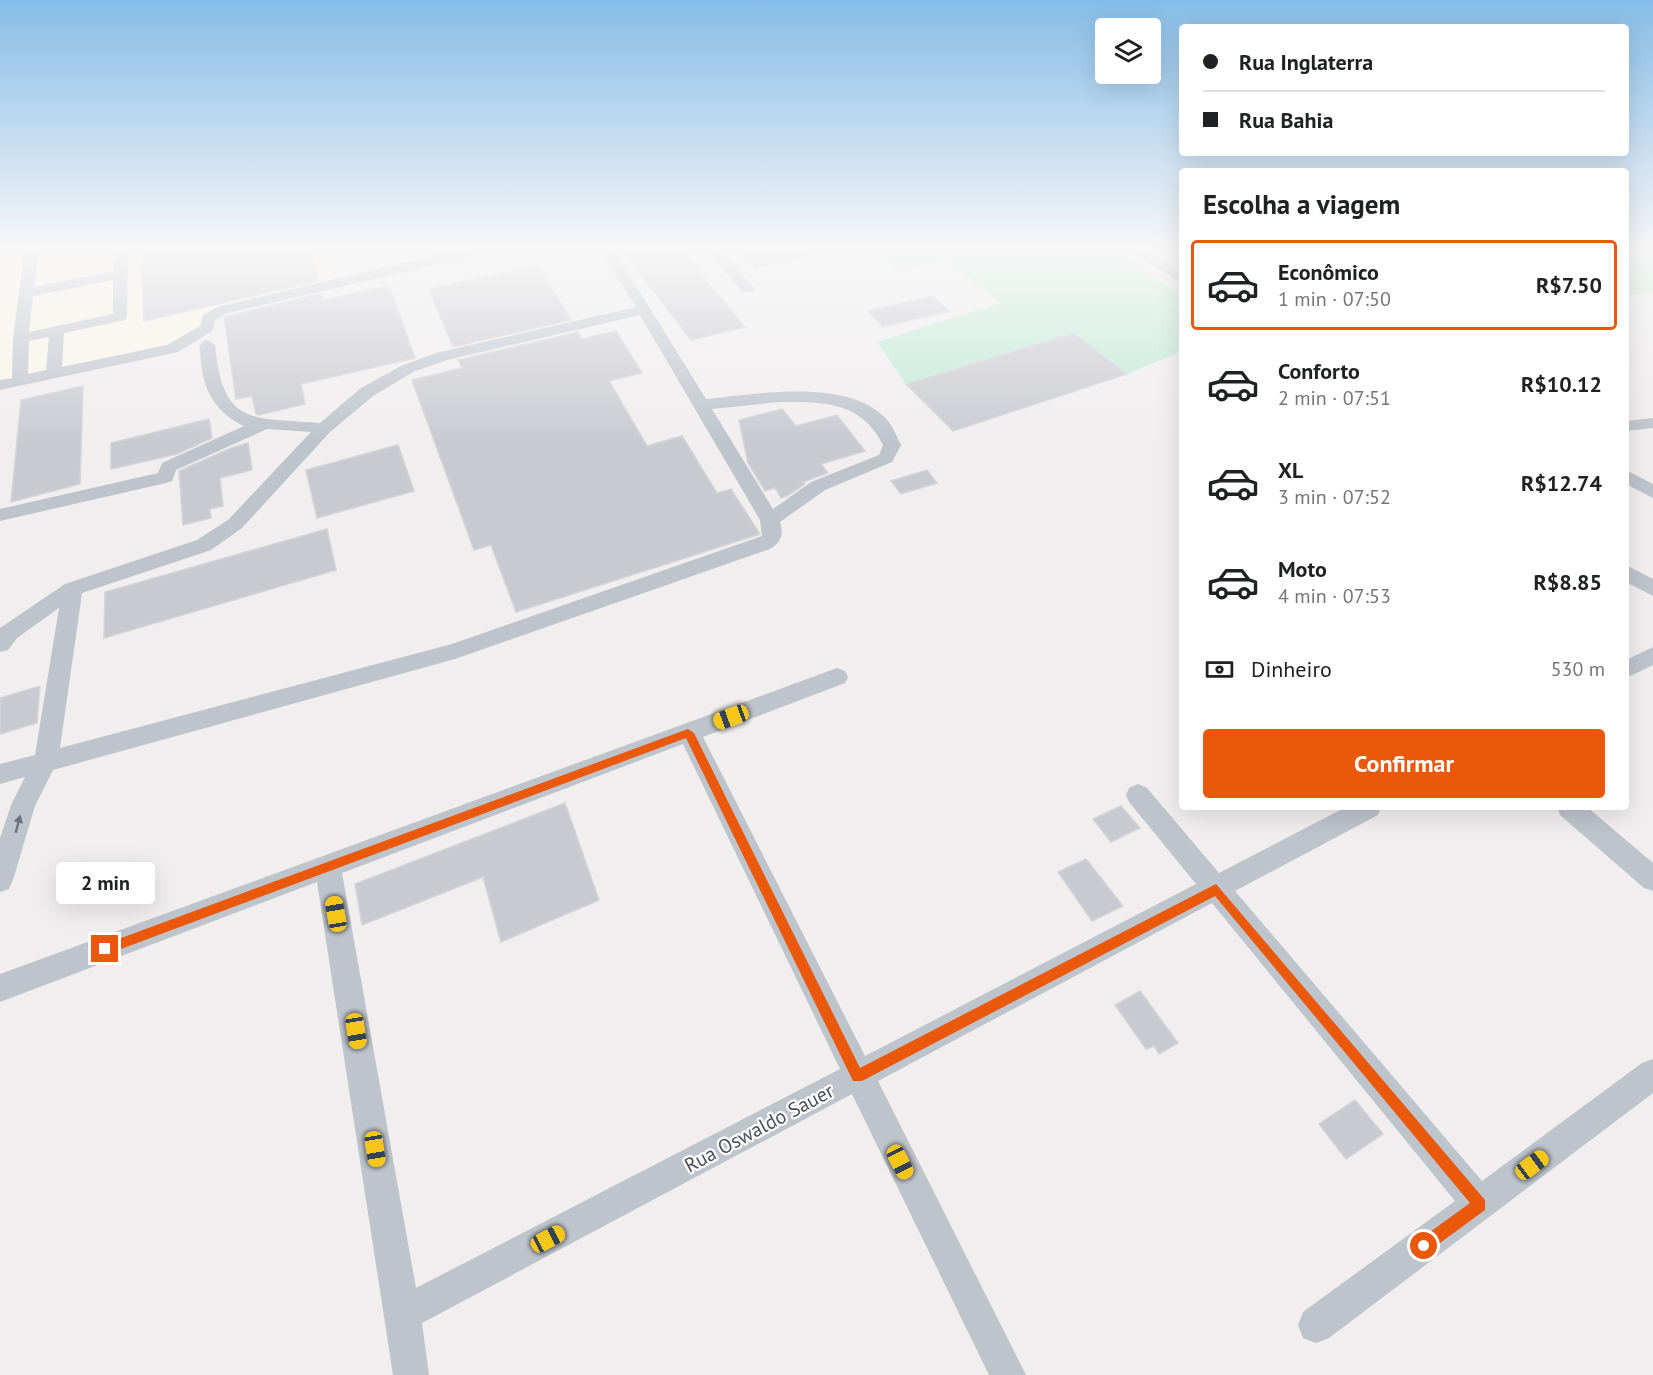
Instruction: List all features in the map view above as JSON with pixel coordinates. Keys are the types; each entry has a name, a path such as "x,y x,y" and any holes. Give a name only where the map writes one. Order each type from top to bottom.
{"street":[{"path":"20,381 24,314"},
{"path":"21,338 120,317 120,314"},
{"path":"0,385 54,374 162,346 179,346 207,328 208,318 216,314"},
{"path":"0,644 9,632 72,589 204,545 235,524 324,428 367,392 407,369 442,356 626,314"},
{"path":"0,774 455,651 763,544 771,539 773,531 770,520 646,314"},
{"path":"54,374 57,331"},
{"path":"207,345 213,391 239,416 248,422 324,428"},
{"path":"701,405 769,398 828,399 848,402 872,412 889,431 892,445 886,458 818,486 770,520"},
{"path":"1629,426 1653,423"},
{"path":"0,515 166,477 168,467 180,459 221,444 263,424"},
{"path":"1629,478 1653,492"},
{"path":"1629,574 1653,590"},
{"path":"0,880 23,805 46,760 72,589"},
{"path":"1629,668 1653,655"},
{"path":"0,988 837,677"},
{"path":"688,733 1008,1375"},
{"path":"1138,795 1480,1205"},
{"name":"Rua Oswaldo Sauer","path":"403,1314 1363,810"},
{"path":"1572,810 1653,879"},
{"path":"328,866 403,1314 411,1375"},
{"path":"1316,1325 1653,1074"}],"shaded area":[{"path":"0,314 145,314 145,321 176,314 220,314 208,321 179,346 0,385"}],"green space":[{"path":"965,314 1179,314 1179,352 1127,374 1073,333 906,384 877,342"}],"building":[{"path":"144,314 174,314 144,321"},
{"path":"236,314 399,314 415,358 301,384 305,404 259,415 256,414 252,396 236,399 224,317"},
{"path":"439,314 568,314 571,320 453,347"},
{"path":"671,314 734,314 745,327 691,340"},
{"path":"871,314 936,314 883,327"},
{"path":"616,331 642,373 609,381 647,446 682,436 717,493 731,489 760,534 516,612 491,545 474,550 412,380 462,368 458,360 578,332 582,339"},
{"path":"1073,333 1127,374 953,431 906,384"},
{"path":"83,386 80,484 11,502 21,400"},
{"path":"782,409 796,426 837,415 865,451 821,464 828,473 803,482 805,484 787,496 781,498 775,488 765,491 748,463 739,420"},
{"path":"209,419 212,438 177,454 111,469 111,443"},
{"path":"248,443 252,470 220,478 223,506 210,509 211,518 183,525 179,471"},
{"path":"398,445 414,491 317,518 306,470"},
{"path":"927,470 937,483 901,494 891,481"},
{"path":"327,529 336,570 104,638 105,592"},
{"path":"40,686 37,723 0,734 0,698"},
{"path":"565,803 599,900 501,942 483,877 362,925 355,884"},
{"path":"1121,806 1140,828 1111,842 1093,819"},
{"path":"1086,859 1123,906 1092,921 1058,872"},
{"path":"1140,991 1178,1043 1159,1054 1154,1046 1146,1049 1115,1005"},
{"path":"1355,1100 1383,1134 1346,1159 1319,1124"}],"route":[{"path":"105,949 688,733 857,1076 1216,889 1480,1205 1424,1246"}]}
